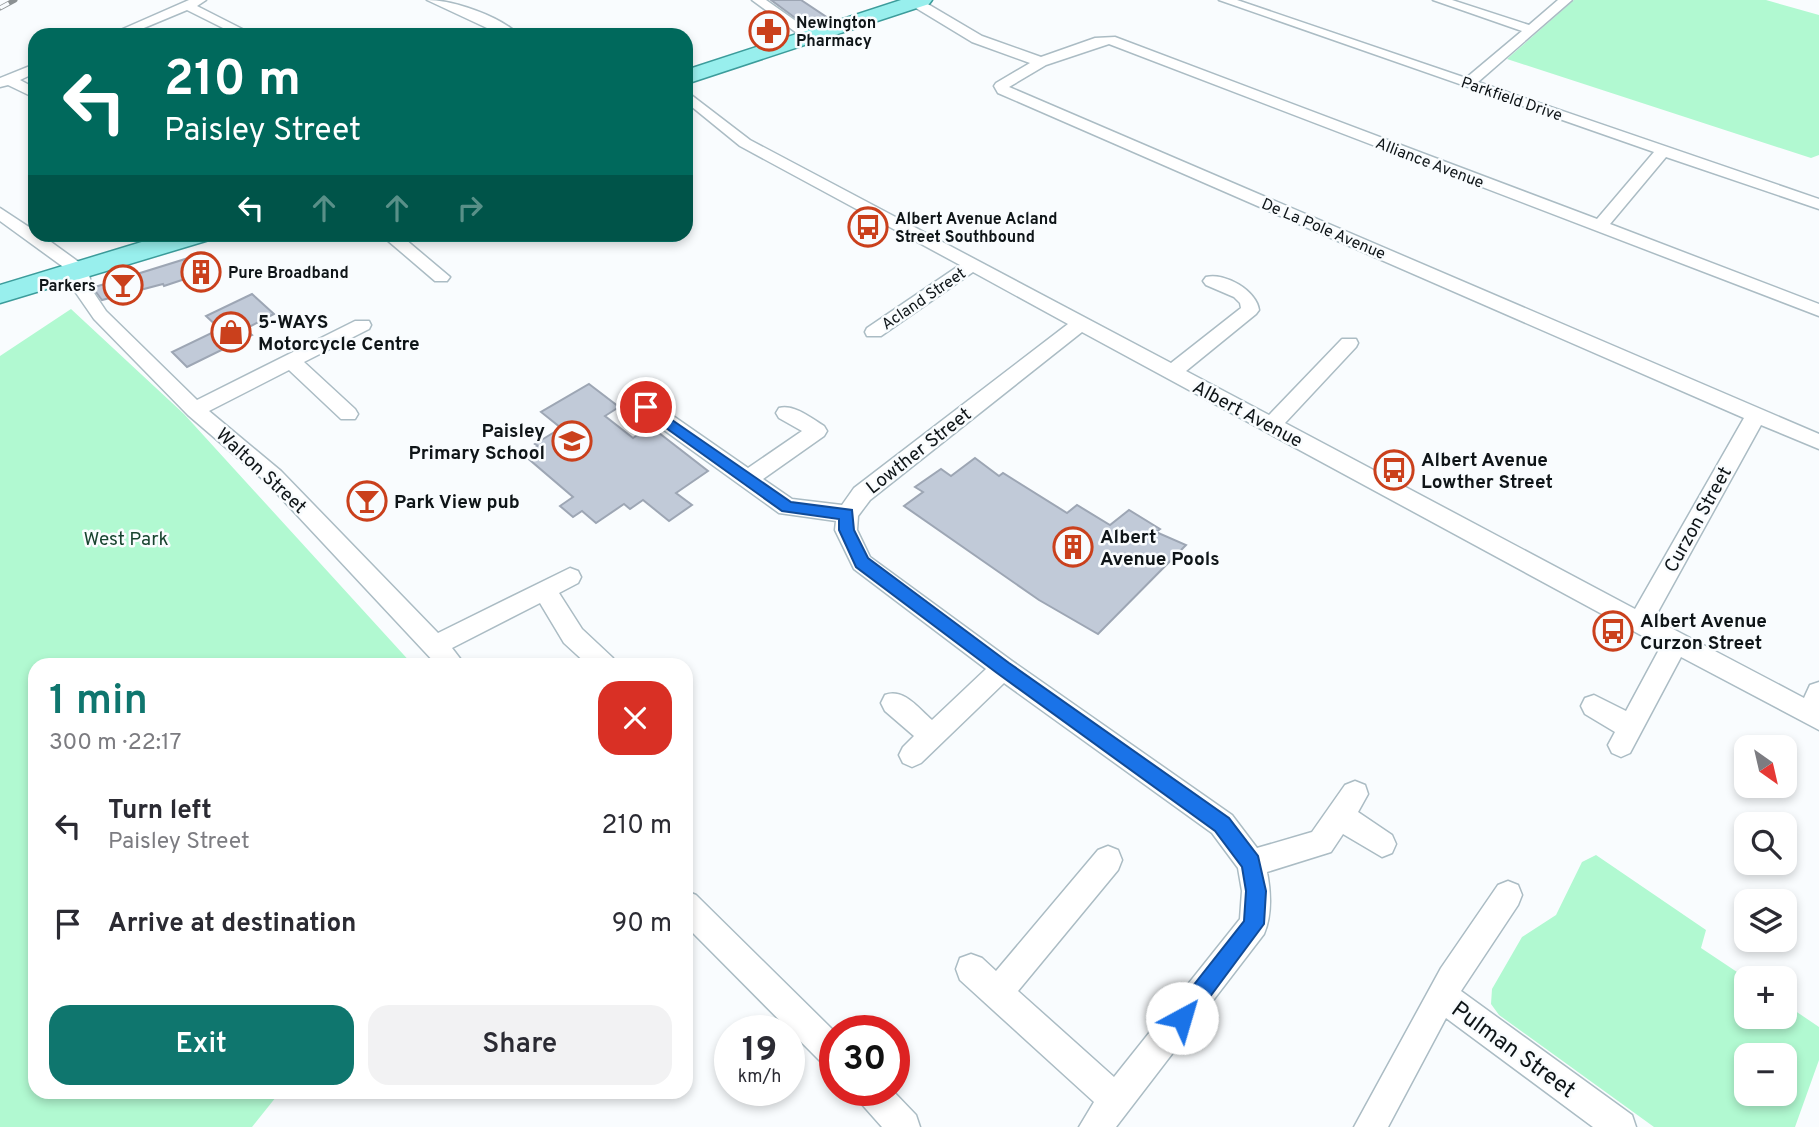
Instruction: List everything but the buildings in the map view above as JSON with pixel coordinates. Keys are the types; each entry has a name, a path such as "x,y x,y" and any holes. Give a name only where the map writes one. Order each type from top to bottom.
{"main road":[{"path":"693,75 919,1"},
{"path":"0,301 174,242"},
{"path":"0,294 81,272"}],"street":[{"path":"433,0 477,16 500,28"},
{"path":"758,0 810,36"},
{"name":"Parkfield Drive","path":"1225,0 1819,204"},
{"path":"1439,0 1533,30"},
{"path":"1469,83 1566,0"},
{"path":"919,1 977,39 1041,62"},
{"path":"133,28 194,2 236,28"},
{"name":"Alliance Avenue","path":"1041,62 1110,40 1819,310"},
{"name":"De La Pole Avenue","path":"1041,62 1001,86 1003,90 1819,442"},
{"path":"5,81 28,71"},
{"path":"5,81 28,91"},
{"name":"Albert Avenue","path":"693,100 745,143 1639,623 1816,709"},
{"path":"1600,226 1663,151"},
{"path":"3,217 28,235"},
{"path":"38,242 81,272"},
{"path":"398,242 441,277"},
{"name":"Acland Street","path":"874,332 972,265"},
{"name":"Walton Street","path":"81,272 85,293 100,316 195,411 274,477 446,658"},
{"path":"1172,372 1250,310 1249,301 1240,293 1213,280"},
{"name":"Lowther Street","path":"847,514 862,494 880,478 1081,323"},
{"path":"195,411 362,325"},
{"path":"1271,425 1349,343"},
{"path":"292,362 348,414"},
{"path":"646,407 787,507 847,514 846,530 862,563 1003,668 1222,824 1251,863 1256,891 1254,924 1095,1127"},
{"path":"749,478 817,431 786,413"},
{"name":"Curzon Street","path":"1639,623 1756,415"},
{"path":"434,646 570,577"},
{"path":"544,589 573,636 597,658"},
{"path":"1594,706 1624,735 1676,642"},
{"path":"912,755 1003,668"},
{"path":"894,703 931,735"},
{"path":"1251,863 1321,843 1347,805 1382,844"},
{"path":"998,992 1108,860"},
{"name":"Pulman Street","path":"1370,1127 1441,996 1482,930 1508,895"},
{"path":"693,912 819,1039"},
{"path":"971,969 1116,1100"},
{"name":"Pulman Street","path":"1441,996 1620,1127"},
{"path":"885,1106 904,1127"}],"green space":[{"path":"1574,0 1766,0 1819,15 1819,155 1811,158 1507,59"},
{"name":"West Park","path":"71,309 184,414 407,658 28,658 28,1099 274,1099 252,1127 0,1127 0,356"},
{"path":"1596,855 1706,930 1701,948 1734,970 1734,1029 1797,1029 1797,1012 1819,1027 1819,1060 1795,1127 1654,1127 1499,1015 1491,1004 1492,989 1522,937 1556,915 1582,862"}],"railway":[{"path":"0,8 15,0"}],"place":[{"name":"Newington Pharmacy","path":"769,31"},
{"name":"Albert Avenue Acland Street Southbound","path":"868,227"},
{"name":"Pure Broadband","path":"201,272"},
{"name":"Parkers","path":"123,285"},
{"name":"5-WAYS Motorcycle Centre","path":"231,332"},
{"name":"Paisley Primary School","path":"572,441"},
{"name":"Albert Avenue Lowther Street","path":"1394,470"},
{"name":"Park View pub","path":"367,501"},
{"name":"Albert Avenue Pools","path":"1073,547"},
{"name":"Albert Avenue Curzon Street","path":"1613,631"}],"route":[{"path":"646,407 787,507 847,514 846,530 862,563 1003,668 1222,824 1251,863 1256,891 1254,924 1182,1018"}]}
